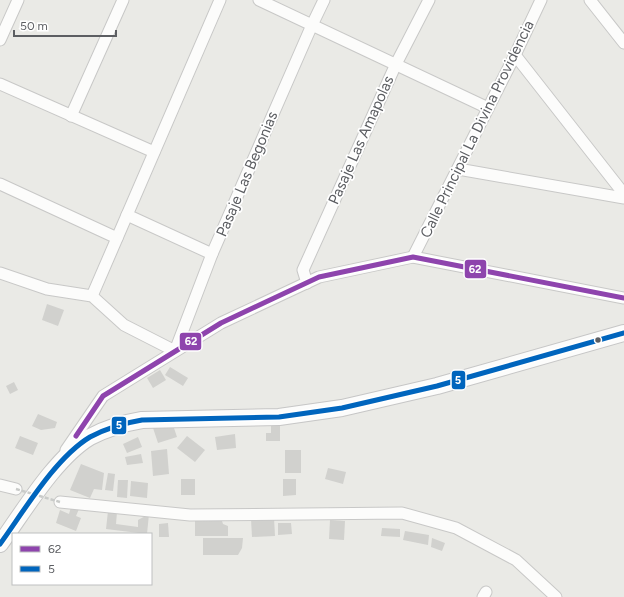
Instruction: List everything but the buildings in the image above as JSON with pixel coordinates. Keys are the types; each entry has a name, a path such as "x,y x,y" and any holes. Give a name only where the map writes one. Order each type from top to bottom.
{"street":[{"path":"0,40 18,0"},
{"path":"71,116 123,0"},
{"path":"92,296 220,0"},
{"path":"259,0 488,108"},
{"name":"Pasaje Las Begonias","path":"175,351 212,254 324,0"},
{"name":"Pasaje Las Amapolas","path":"307,283 303,270 396,64 428,0"},
{"name":"Calle Principal La Divina Providencia","path":"413,257 515,55 541,0"},
{"path":"590,0 624,43"},
{"path":"515,55 624,194"},
{"path":"0,84 154,152"},
{"path":"458,169 624,198"},
{"path":"0,184 117,238"},
{"path":"127,215 212,254"},
{"path":"0,544 103,396 221,323 319,277 413,257 624,298"},
{"path":"0,273 47,289 92,296 124,325 175,351"},
{"path":"52,471 73,450 89,438 124,423 142,420 279,417 342,408 437,386 624,333"},
{"path":"0,485 16,489"},
{"path":"60,502 190,515 402,513 456,528 516,560 556,597"}],"path":[{"path":"16,489 60,502"}],"transit line":[{"name":"62","path":"76,436 103,396 221,323 319,277 413,257 624,298"},
{"name":"5","path":"0,544 52,471 77,446 90,437 116,426 142,420 279,417 342,408 437,386 624,333"}]}
